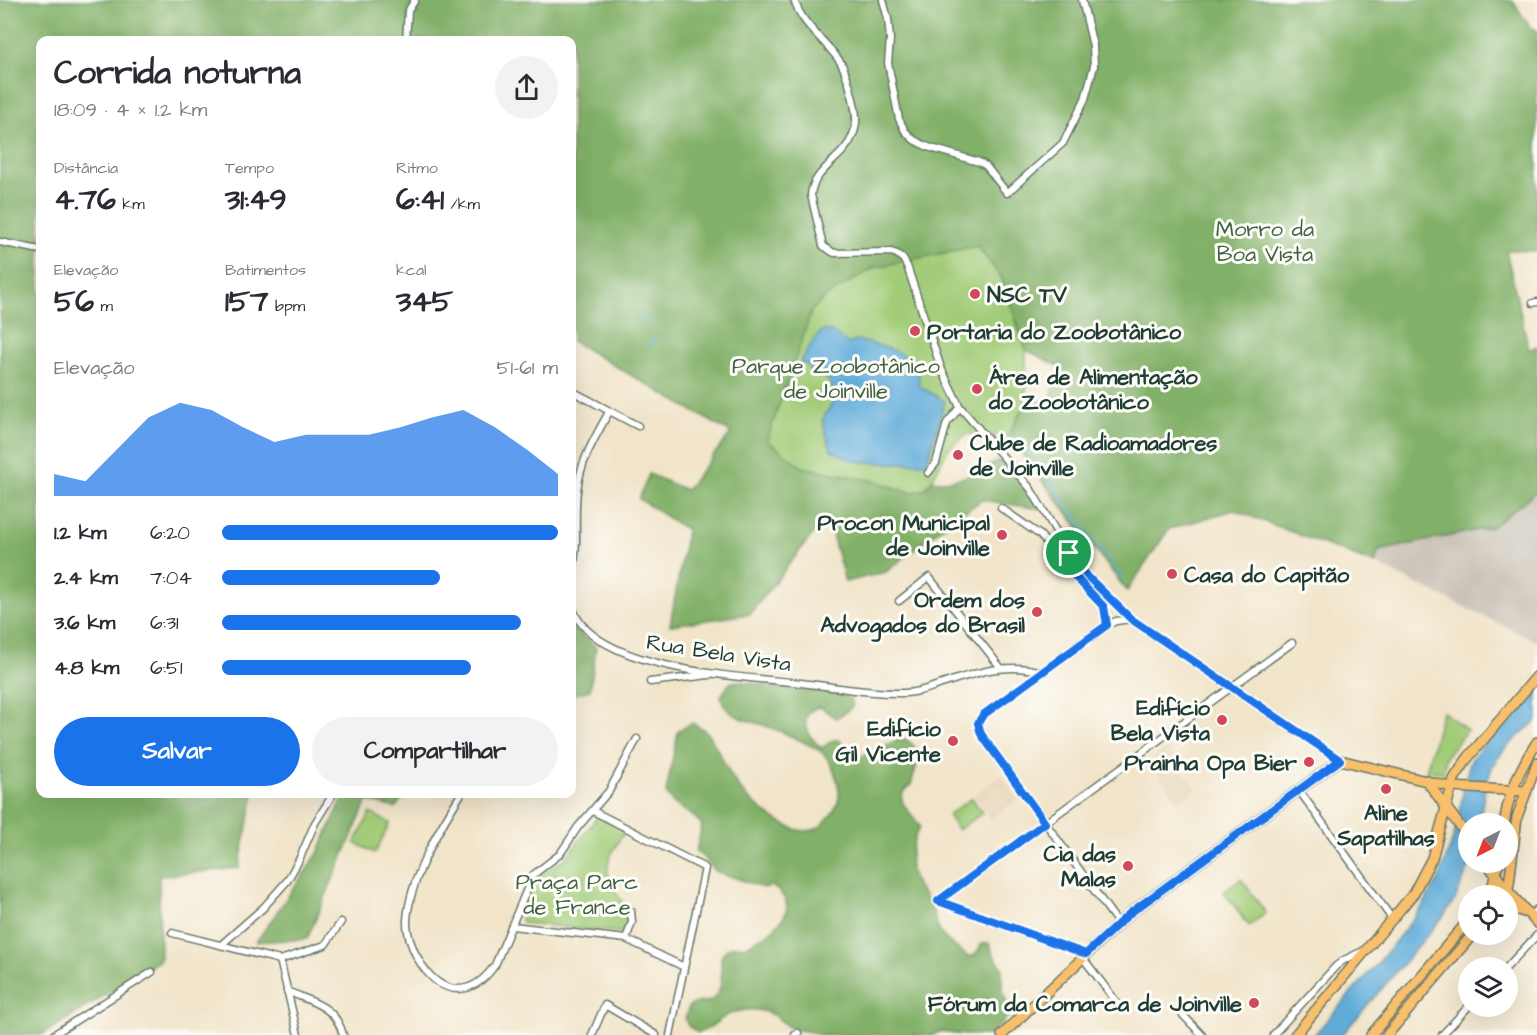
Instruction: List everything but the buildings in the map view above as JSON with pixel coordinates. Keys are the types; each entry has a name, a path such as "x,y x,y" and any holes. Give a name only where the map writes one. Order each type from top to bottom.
{"main road":[{"path":"1295,1035 1413,894 1436,846 1446,807 1467,759 1537,676"},
{"path":"1507,813 1513,791 1537,742"},
{"path":"1002,1035 1118,923 1175,878 1340,760 1456,787 1525,791"},
{"path":"1537,764 1537,770"},
{"path":"1518,814 1537,764"},
{"path":"1426,780 1458,824"},
{"path":"1494,873 1501,885"},
{"path":"1492,885 1497,873"},
{"path":"1518,903 1533,916"},
{"path":"1518,909 1533,916"},
{"path":"1371,1035 1458,933"},
{"path":"1387,1035 1464,945"}],"street":[{"path":"406,36 408,11 416,0"},
{"path":"794,0 804,22 841,64 846,73 856,115 856,124 850,141 818,176 812,187 811,195 823,246 834,254 891,252 903,259 916,288 941,368 960,406 1030,488 1069,553 1105,594 1131,619 1340,760"},
{"path":"883,0 890,39 888,63 899,119 905,131 914,140 928,147 986,166 1007,193 1063,143 1085,99 1094,66 1093,46 1082,0"},
{"path":"0,242 36,249"},
{"path":"576,393 638,426"},
{"path":"928,473 936,463 947,423 960,406"},
{"name":"Rua Bela Vista","path":"576,514 577,490 585,459 609,412"},
{"path":"1001,508 1034,530 1099,601 1106,612 1107,625"},
{"path":"1066,567 1069,553"},
{"path":"1066,567 1079,566"},
{"path":"899,601 929,577 1001,668"},
{"path":"1099,601 1105,594"},
{"name":"Rua Bela Vista","path":"576,615 590,632 624,653 659,664 716,674 905,693 1001,668 1017,667 1041,672"},
{"path":"1118,923 981,734 978,723 983,715 1107,625 1131,619"},
{"path":"1118,1004 1084,956 938,901 1292,643"},
{"path":"650,682 716,674"},
{"path":"460,798 427,856 410,902 407,922 410,943 419,962 445,986 459,989 476,984 489,973 499,958 532,875 560,854 578,827 614,783 637,739"},
{"path":"1298,789 1393,920"},
{"path":"221,945 263,908 287,881 315,823 331,798"},
{"path":"593,811 705,868 670,1035"},
{"path":"626,939 632,922 631,911"},
{"path":"172,933 280,960 325,945 341,922"},
{"path":"512,926 626,939 684,967"},
{"path":"1516,957 1537,935"},
{"path":"1273,1035 1336,966 1369,948"},
{"path":"280,960 297,1035"},
{"path":"53,1035 152,972"},
{"path":"287,991 334,1015 339,1020 344,1035"},
{"path":"592,1035 605,1005 656,1035"},
{"path":"1183,1015 1202,1035"},
{"path":"1442,1035 1459,1017"}],"shaded area":[{"path":"1537,491 1537,642 1375,564 1378,551 1492,527"},
{"path":"1167,748 1197,789 1178,802 1149,760"},
{"path":"1002,775 1019,799 991,819 974,795"}],"green space":[{"name":"Morro da Boa Vista","path":"0,0 1512,0 1530,27 1537,30 1537,251 1506,250 1529,350 1537,346 1537,491 1492,527 1378,551 1375,564 1234,510 1169,529 1127,591 1008,436 1026,402 1050,400 1060,367 1026,350 1002,278 977,246 875,267 828,295 812,310 767,440 802,467 874,481 912,493 925,489 932,480 959,479 1000,461 1026,488 1040,509 982,500 944,526 886,572 845,582 827,516 750,614 670,625 687,530 639,499 649,474 686,490 731,433 576,343 576,36 36,36 36,798 253,798 239,868 159,876 160,960 42,1035 0,1035"},
{"name":"Parque Zoobotânico de Joinville","path":"977,246 1002,278 1026,350 1026,402 1008,436 967,434 948,449 925,489 912,493 874,481 802,467 635,342 856,278 875,267"},
{"path":"576,630 596,647 590,690 576,694"},
{"path":"737,681 798,690 838,692 850,699 853,705 836,718 820,707 808,714 806,726 812,738 822,748 833,740 839,740 852,757 860,757 900,739 906,739 914,746 918,753 917,766 911,784 902,797 905,806 920,827 914,839 911,869 918,888 931,906 940,933 968,957 975,955 982,944 989,943 1002,967 1002,986 1010,1014 991,1035 940,1032 932,1035 818,1035 789,1027 767,1012 751,1010 730,1014 698,1033 688,1026 685,1019 689,1006 710,1001 718,992 721,981 721,957 724,953 733,946 748,945 766,934 780,922 787,908 786,901 772,886 763,888 726,876 714,870 696,851 702,825 673,802 666,792 678,731 692,723 704,730 743,793 764,812 789,827 807,831 819,827 833,812 839,797 834,773 829,761 821,752 764,725 734,715 728,710 721,696 730,683"},
{"path":"1442,711 1467,730 1446,756 1443,772 1426,771"},
{"path":"343,798 403,798 395,808 367,801 307,939 256,942 317,855"},
{"path":"972,798 982,813 958,830 948,815"},
{"path":"370,813 390,823 375,853 355,843"},
{"name":"Praça Parc de France","path":"598,816 626,829 612,854 608,870 613,888 628,912 624,933 523,923 520,913 540,876 566,858"},
{"path":"1241,879 1266,913 1249,926 1224,892"}],"water":[{"path":"823,330 831,332 849,344 857,340 890,349 906,357 917,368 919,386 945,401 927,463 854,461 831,450 822,420 837,396 829,381 813,370 810,372 807,364 800,363 815,338"},
{"path":"1537,684 1537,720 1500,754 1487,781 1481,813 1459,813 1469,765 1473,757"},
{"path":"1458,817 1458,873 1466,873 1461,885 1458,885 1455,900 1342,1035 1314,1035 1383,957 1420,910 1438,881 1454,836"}],"waterway":[{"path":"639,316 651,324"},
{"path":"650,346 655,337"},
{"path":"1018,437 1122,579"}],"place":[{"name":"NSC TV","path":"975,294"},
{"name":"Portaria do Zoobotânico","path":"915,331"},
{"name":"Área de Alimentação do Zoobotânico","path":"977,389"},
{"name":"Clube de Radioamadores de Joinville","path":"958,455"},
{"name":"Procon Municipal de Joinville","path":"1002,535"},
{"name":"Casa do Capitão","path":"1172,574"},
{"name":"Ordem dos Advogados do Brasil","path":"1037,612"},
{"name":"Edifício Bela Vista","path":"1222,720"},
{"name":"Edifício Gil Vicente","path":"953,741"},
{"name":"Prainha Opa Bier","path":"1309,762"},
{"name":"Aline Sapatilhas","path":"1386,789"},
{"name":"Cia das Malas","path":"1128,866"},
{"name":"Fórum da Comarca de Joinville","path":"1254,1003"}],"route":[{"path":"1069,553 1088,577 1131,619 1340,760 1199,860 1130,913 1086,954 938,901 1045,823 981,734 978,723 983,715 1107,625 1104,607 1066,567 1069,553"}]}
